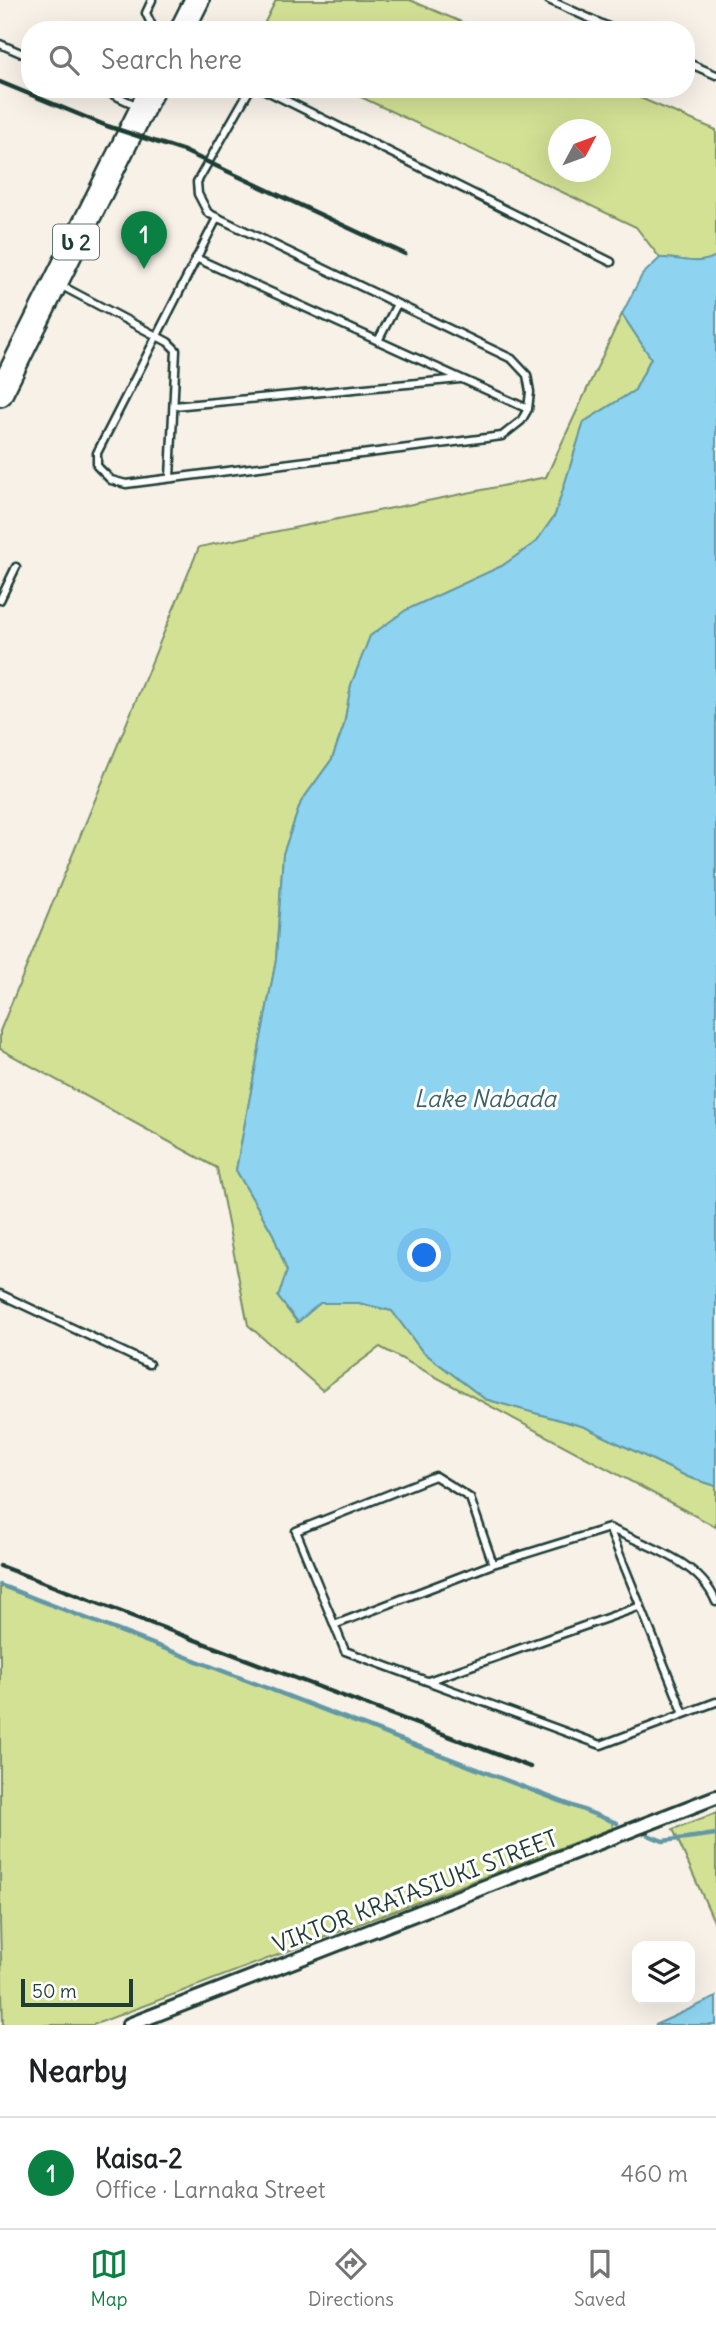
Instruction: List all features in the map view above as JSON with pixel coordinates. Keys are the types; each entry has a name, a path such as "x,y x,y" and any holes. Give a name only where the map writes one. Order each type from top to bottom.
{"highway":[{"path":"186,21 197,0"},
{"name":"ს 2","path":"0,394 148,99"}],"street":[{"name":"VIKTOR KRATASIUKI STREET","path":"130,2025 716,1797"}],"lane":[{"path":"150,21 146,13 152,0"},
{"path":"549,0 595,21"},
{"path":"0,44 21,53"},
{"path":"695,66 716,75"},
{"path":"217,218 97,453 97,466 111,480 126,484 502,436 521,421 528,409 530,392 527,374 512,359 208,213 198,194 197,182 245,98"},
{"path":"281,98 611,261"},
{"path":"196,258 528,409"},
{"path":"56,283 156,335 176,350 170,478"},
{"path":"378,341 397,304"},
{"path":"174,406 462,379"},
{"path":"0,600 16,567"},
{"path":"0,1294 149,1364"},
{"path":"493,1564 470,1498 435,1476 296,1531 345,1651 601,1745 716,1702"},
{"path":"609,1528 684,1714"},
{"path":"334,1625 493,1564 609,1528 672,1558 694,1572 713,1594 716,1602"},
{"path":"427,1681 641,1606"}],"green space":[{"path":"276,0 410,0 459,21 266,21"},
{"path":"363,98 640,98 716,130 716,256 702,261 660,258 636,227"},
{"path":"622,314 651,358 635,390 584,422 555,515 536,542 502,566 406,610 370,637 351,685 344,725 332,759 301,802 283,854 276,960 236,1170 273,1234 287,1271 278,1297 297,1322 320,1303 359,1303 392,1311 422,1351 485,1399 585,1427 688,1477 716,1486 716,1527 380,1347 322,1390 248,1325 217,1168 0,1049 0,1031 199,547 546,477"},
{"path":"0,1585 612,1821 613,1828 93,2025 3,2025 0,1924"},
{"path":"716,1813 716,1926 673,1829"}],"water":[{"name":"Lake Nabada","path":"716,256 716,1486 688,1477 585,1427 485,1399 422,1351 392,1311 359,1303 320,1303 298,1322 278,1297 287,1271 273,1234 236,1170 276,960 283,854 301,802 332,759 344,725 351,685 370,636 406,610 502,566 536,542 555,515 584,422 635,390 651,358 622,314 642,275 660,258 702,261"},
{"path":"716,1997 716,2025 655,2025"}],"waterway":[{"path":"0,1585 617,1823"},
{"path":"648,1835 663,1841 716,1834"}],"railway":[{"path":"0,82 21,91"},
{"path":"39,98 107,126 184,151 405,254"},
{"path":"0,1566 530,1767"}],"place":[{"name":"Kaisa-2","path":"144,269"}]}
